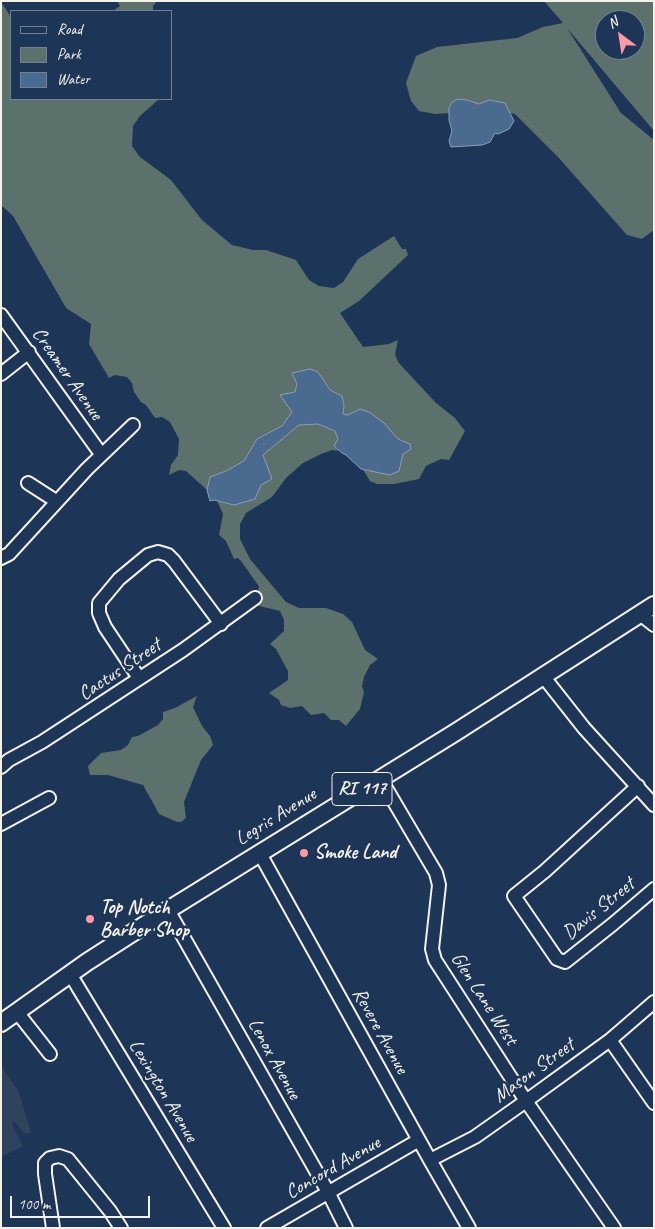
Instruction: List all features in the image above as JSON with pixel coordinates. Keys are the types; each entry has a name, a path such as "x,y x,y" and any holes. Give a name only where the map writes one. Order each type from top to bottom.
{"main road":[{"name":"Legris Avenue","path":"1,1023 70,974 258,852 380,778 654,605"}],"street":[{"name":"Creamer Avenue","path":"1,315 101,454"},
{"path":"1,374 29,352"},
{"path":"1,558 9,554 101,454 133,425"},
{"path":"28,483 56,502"},
{"path":"139,678 106,627 99,612 100,604 119,579 148,555 158,552 168,555 221,624"},
{"name":"Cactus Street","path":"1,767 9,760 42,742 118,693 221,624 255,598"},
{"path":"640,614 654,625"},
{"path":"543,676 584,728 654,805"},
{"name":"Glen Lane West","path":"380,778 436,873 439,885 432,949 435,960 526,1101 614,1228"},
{"name":"Davis Street","path":"638,786 545,872 514,896 557,959 565,962 654,889"},
{"path":"1,824 49,798"},
{"name":"Revere Avenue","path":"258,852 470,1228"},
{"name":"Lenox Avenue","path":"168,910 328,1192 346,1228"},
{"name":"Lexington Avenue","path":"70,974 224,1228"},
{"name":"Mason Street","path":"430,1160 475,1137 610,1040 654,1002"},
{"path":"17,1012 50,1054"},
{"path":"610,1040 654,1102"},
{"name":"Concord Avenue","path":"267,1228 419,1140"},
{"path":"53,1228 45,1162 50,1158 59,1156 68,1159 110,1211 121,1228"}],"shaded area":[{"path":"1,1066 19,1092 31,1133 25,1134 14,1121 12,1124 23,1146 1,1157"}],"green space":[{"path":"117,1 157,1 153,6 153,10 114,10 120,6"},
{"path":"544,1 654,1 654,131 567,28 621,113 654,140 654,230 642,239 627,235 558,157 515,114 510,113 505,103 489,100 479,104 467,100 450,113 435,114 419,111 411,101 406,83 416,56 437,47 517,38 543,27 563,23"},
{"path":"1,2 10,16 10,100 158,100 140,116 133,126 132,146 140,157 171,180 202,220 232,245 253,250 266,250 296,260 309,280 319,286 334,288 343,282 358,259 394,236 402,249 406,249 408,255 359,301 340,313 363,347 389,344 398,340 395,354 398,362 436,403 455,418 465,431 449,460 441,459 426,466 419,479 394,484 377,484 370,481 362,468 367,471 398,439 384,423 360,409 348,415 343,414 342,396 330,390 318,372 292,373 297,384 292,412 282,426 257,439 244,461 210,477 207,490 186,471 179,470 169,475 171,465 178,455 179,439 170,422 162,417 155,418 134,392 132,383 127,377 115,375 109,378 89,344 91,324 66,308 13,216 1,205"},
{"path":"318,424 335,431 339,439 334,446 338,451 332,450 303,463 286,478 272,497 246,513 240,524 240,539 250,559 286,602 299,608 326,608 343,614 352,622 365,650 378,659 370,665 364,677 362,686 364,692 360,709 346,726 339,720 331,720 324,713 311,715 302,706 290,708 281,705 279,700 269,693 288,680 288,671 276,649 270,644 284,631 284,620 280,611 255,605 258,585 241,561 238,558 234,559 226,541 219,535 223,514 217,501 234,505 255,499 261,485 263,455 299,425"},
{"path":"197,696 193,707 202,726 210,736 213,745 201,760 184,802 186,818 181,822 159,814 143,785 108,775 90,775 88,766 101,753 121,750 128,745 132,737 138,736 158,725 163,719 163,712"}],"water":[{"path":"458,99 479,104 489,100 505,103 514,121 509,129 498,134 495,133 490,142 482,145 451,147 449,141 452,131 449,120 449,108 452,102"},
{"path":"310,369 318,372 330,390 342,396 343,414 348,415 360,409 369,412 384,423 398,439 410,444 411,449 403,454 399,471 390,475 361,469 334,446 338,439 335,431 318,424 299,425 263,455 272,479 261,485 255,499 234,505 214,500 210,501 207,490 210,477 244,461 257,439 282,426 292,412 280,395 295,392 297,384 292,373"}],"place":[{"name":"Smoke Land","path":"304,853"},
{"name":"Top Notch Barber Shop","path":"90,919"}]}
